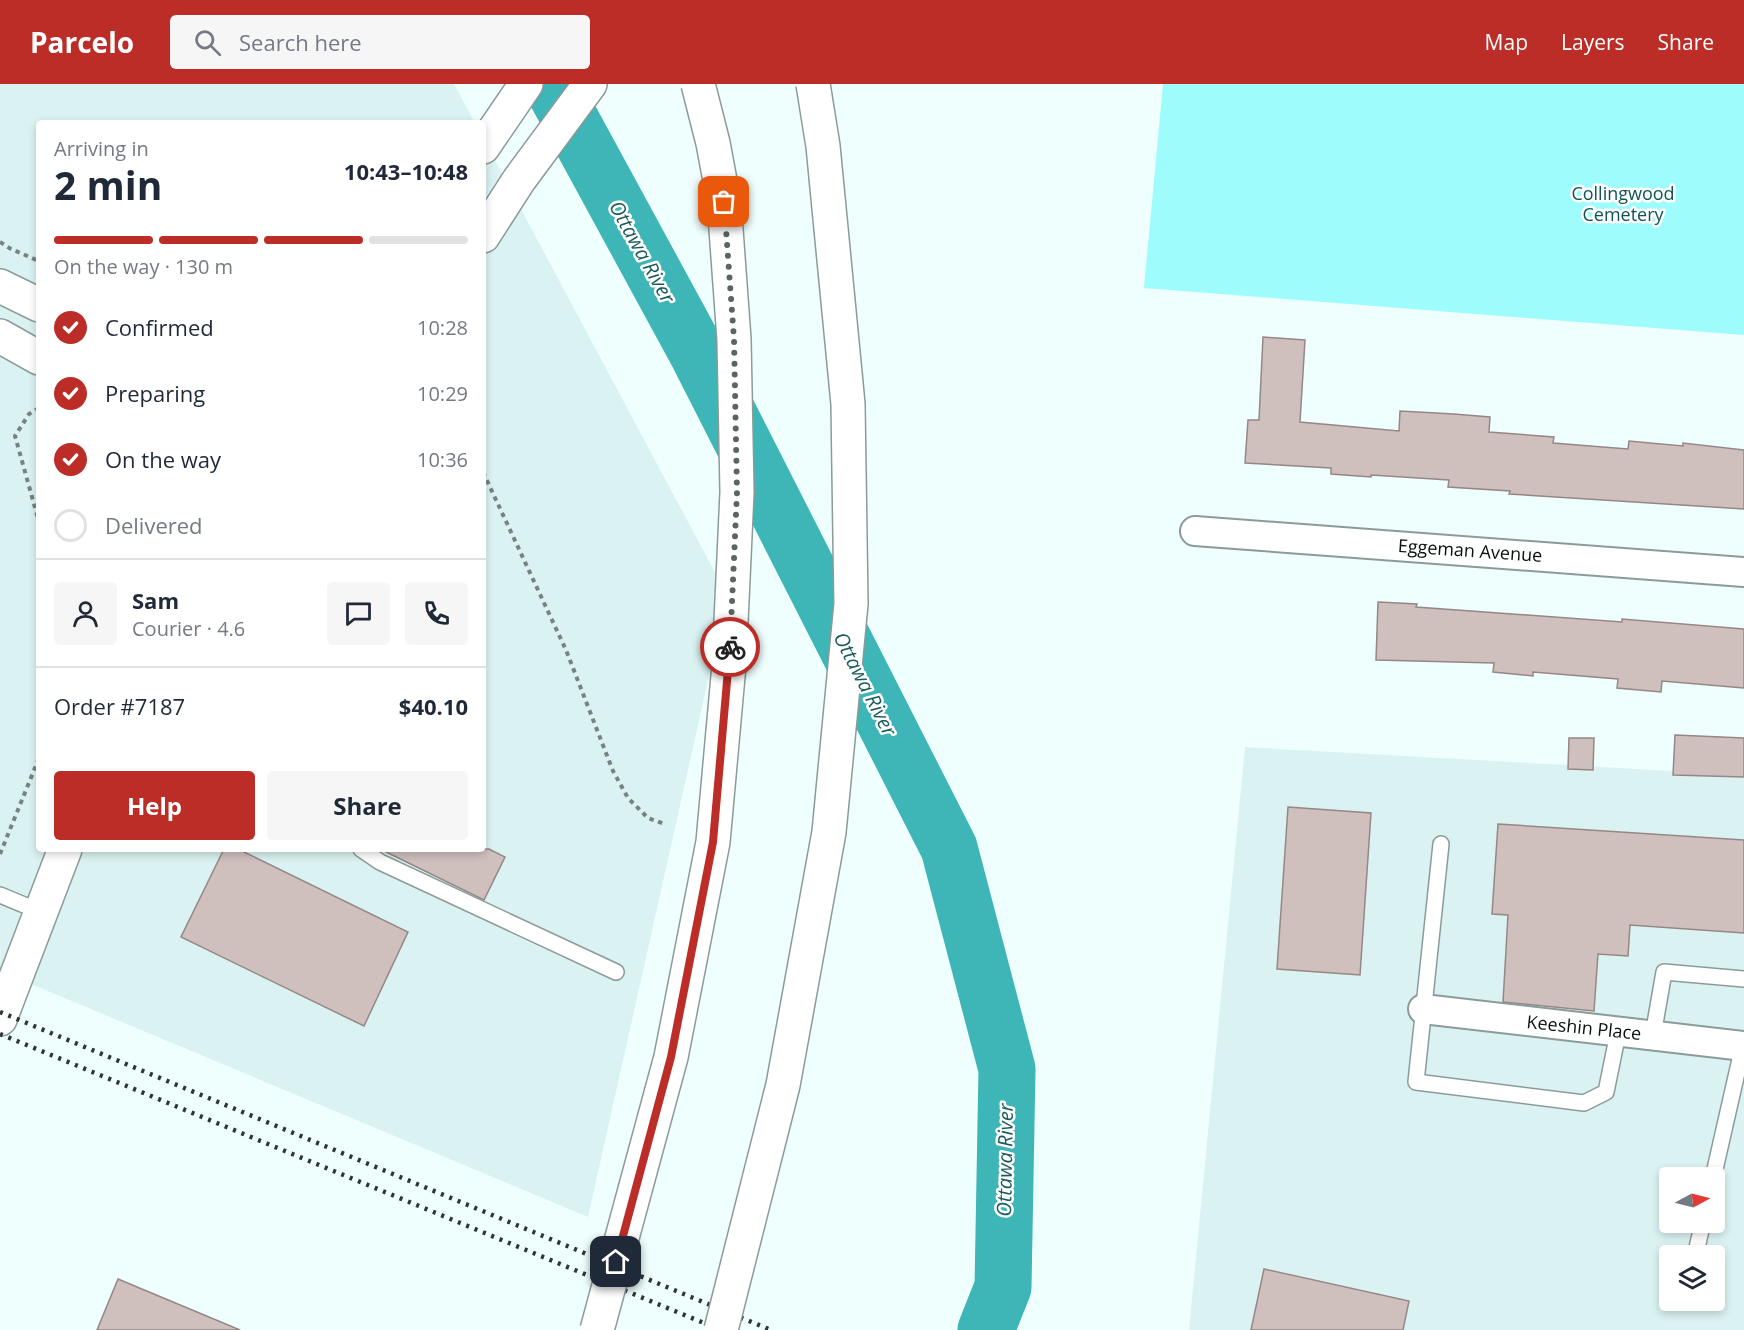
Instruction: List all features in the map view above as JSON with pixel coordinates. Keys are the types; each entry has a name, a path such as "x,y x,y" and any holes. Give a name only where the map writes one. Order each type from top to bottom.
{"main road":[{"path":"487,140 526,84"},
{"path":"486,231 519,180 590,84"},
{"path":"597,1330 671,1057 713,842 729,665 737,492 734,339 724,202 713,143 698,84"},
{"path":"721,1330 783,1085 830,832 851,603 848,404 823,146 813,84"},
{"path":"0,286 36,304"},
{"path":"0,336 36,356"},
{"path":"0,1019 64,852"}],"street":[{"name":"Eggeman Avenue","path":"1195,531 1744,572"},
{"name":"Keeshin Place","path":"1423,1009 1744,1046"}],"lane":[{"path":"1441,843 1416,1082 1584,1103 1606,1092 1618,1033"},
{"path":"366,852 381,862 616,972"},
{"path":"0,895 41,912"},
{"path":"1653,1035 1664,972 1744,980"},
{"path":"1716,1167 1744,1046"}],"path":[{"path":"0,242 36,260"},
{"path":"36,410 29,414 15,436 36,511"},
{"path":"486,478 566,650 613,771 628,798 648,818 665,824"},
{"path":"0,854 36,765"}],"shaded area":[{"path":"0,84 454,84 473,120 36,120 36,852 486,852 486,144 727,595 588,1217 0,971"},
{"path":"1245,747 1744,775 1744,1330 1189,1330"}],"green space":[{"name":"Collingwood Cemetery","path":"1163,84 1744,84 1744,335 1144,288"}],"building":[{"path":"1263,337 1305,340 1300,422 1399,431 1400,411 1454,414 1490,417 1489,432 1554,437 1553,443 1628,449 1629,441 1683,446 1683,443 1744,450 1744,509 1509,494 1510,491 1448,487 1449,480 1331,474 1331,468 1245,463 1248,420 1259,420"},
{"path":"1378,602 1417,604 1416,607 1622,622 1622,619 1744,629 1744,688 1662,681 1661,692 1617,688 1618,679 1533,672 1533,676 1493,672 1494,663 1376,660"},
{"path":"1675,735 1744,738 1744,777 1673,775"},
{"path":"1569,738 1594,738 1593,770 1568,769"},
{"path":"1288,807 1371,813 1360,975 1277,969"},
{"path":"1498,824 1744,840 1744,933 1630,925 1628,956 1598,954 1594,1011 1503,1002 1508,915 1492,914"},
{"path":"486,849 489,849 505,857 484,900 386,852 486,852"},
{"path":"223,852 244,852 408,932 364,1026 181,937"},
{"path":"1264,1269 1409,1301 1403,1330 1251,1330"},
{"path":"118,1279 240,1330 97,1330"}],"waterway":[{"name":"Ottawa River","path":"551,84 699,356 949,848 1007,1069 1003,1287 986,1330"}],"railway":[{"path":"0,1012 771,1330"},
{"path":"0,1034 721,1330"}],"way so far":[{"path":"724,202 734,339 737,492 730,647"}],"route":[{"path":"616,1262 671,1057 713,842 730,647"}]}
